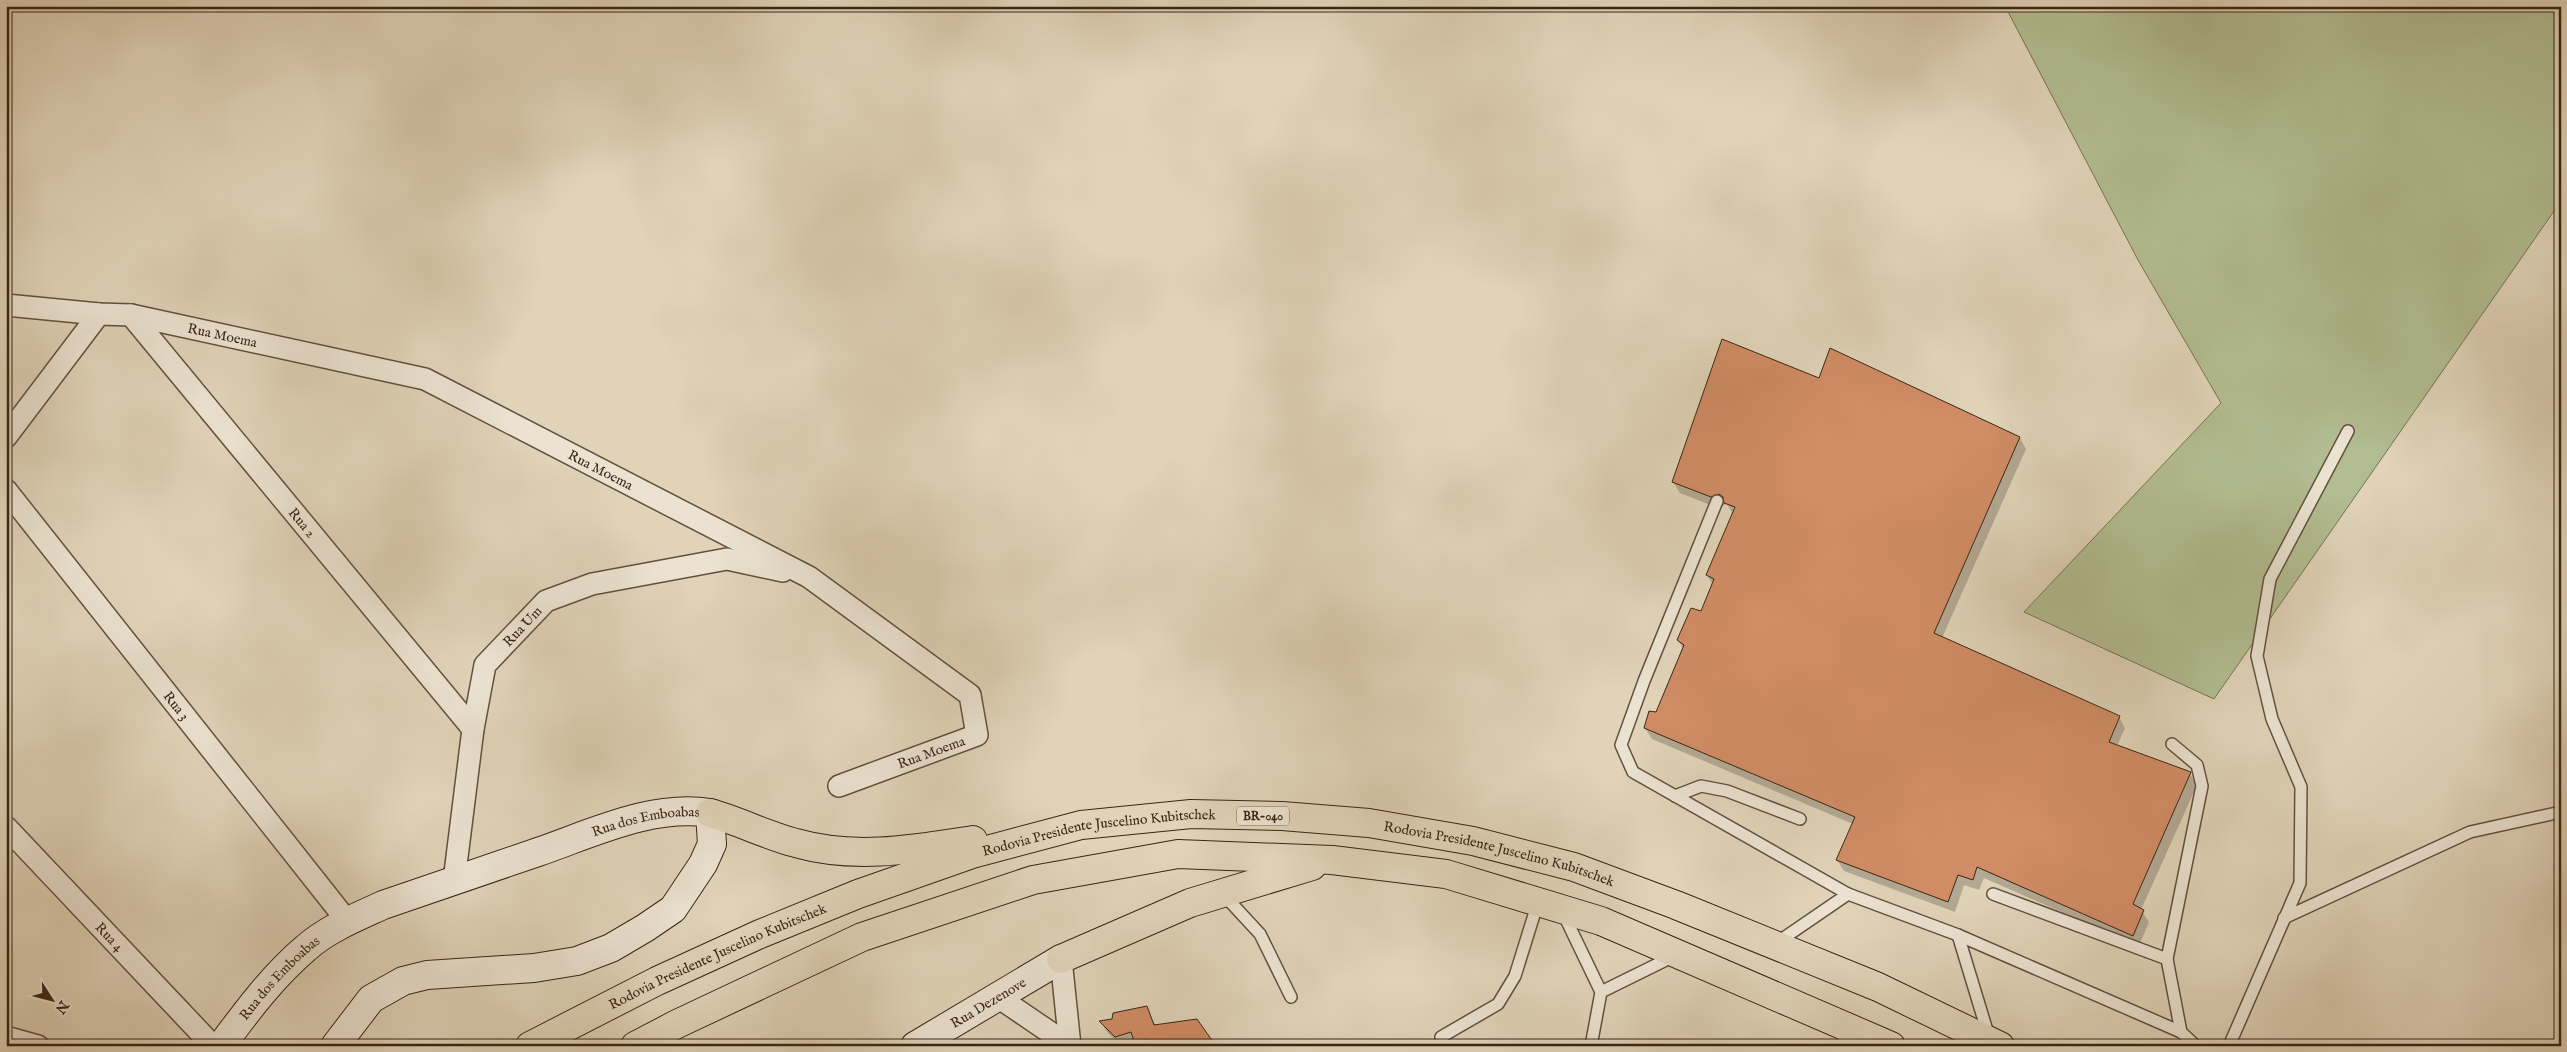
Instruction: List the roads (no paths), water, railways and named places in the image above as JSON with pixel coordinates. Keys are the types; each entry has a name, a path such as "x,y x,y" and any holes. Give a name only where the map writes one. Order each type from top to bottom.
{"highway":[{"path":"710,813 746,824 796,844 842,851 880,852 1081,825"},
{"name":"Rodovia Presidente Juscelino Kubitschek","path":"530,1046 674,973 760,934 858,894 972,854 1081,825 1191,814 1282,816 1378,824 1473,841 1574,868 1676,905 1878,987 1995,1044"},
{"path":"635,1046 677,1024 862,938 1033,880 1178,854 1332,860 1446,874 1601,922 1678,954 1843,1035 1891,1046"},
{"path":"1061,960 1190,903 1332,860"}],"main road":[{"name":"Rua dos Emboabas","path":"220,1046 266,986 307,946 348,922 383,905 656,813 687,809 710,813 712,844 704,864 673,909 645,928 611,948 577,961 534,968 427,975 403,981 371,999 335,1046"},
{"name":"Rua Dezenove","path":"915,1046 1061,960"}],"street":[{"name":"Rua Moema","path":"6,305 131,315 425,379 808,577 970,695 977,735 839,786"},
{"path":"6,437 100,314"},
{"name":"Rua 2","path":"131,315 473,729"},
{"name":"Rua 3","path":"6,490 348,922"},
{"name":"Rua Um","path":"454,881 473,729 485,665 546,601 592,584 727,560 808,577"},
{"name":"Rua 4","path":"6,828 213,1046"},
{"path":"1061,960 1070,1046"},
{"path":"998,997 1070,1046"},
{"path":"6,1037 38,1046"}],"lane":[{"path":"2229,1046 2300,883 2301,786 2272,719 2257,656 2270,579 2348,431"},
{"path":"1717,501 1644,682 1621,745 1633,772 1848,894 1958,935 2181,1032 2196,1046"},
{"path":"2172,744 2197,765 2202,786 2167,959 2181,1032"},
{"path":"1676,796 1701,786 1727,791 1800,819"},
{"path":"2284,918 2470,832 2561,812"},
{"path":"1222,894 1260,934 1290,997"},
{"path":"1774,944 1848,894"},
{"path":"1993,894 2167,959"},
{"path":"1549,905 1601,992 1590,1046"},
{"path":"1441,1037 1498,1004 1515,976 1549,905"},
{"path":"1958,935 1995,1044"},
{"path":"1601,992 1678,954"}]}
